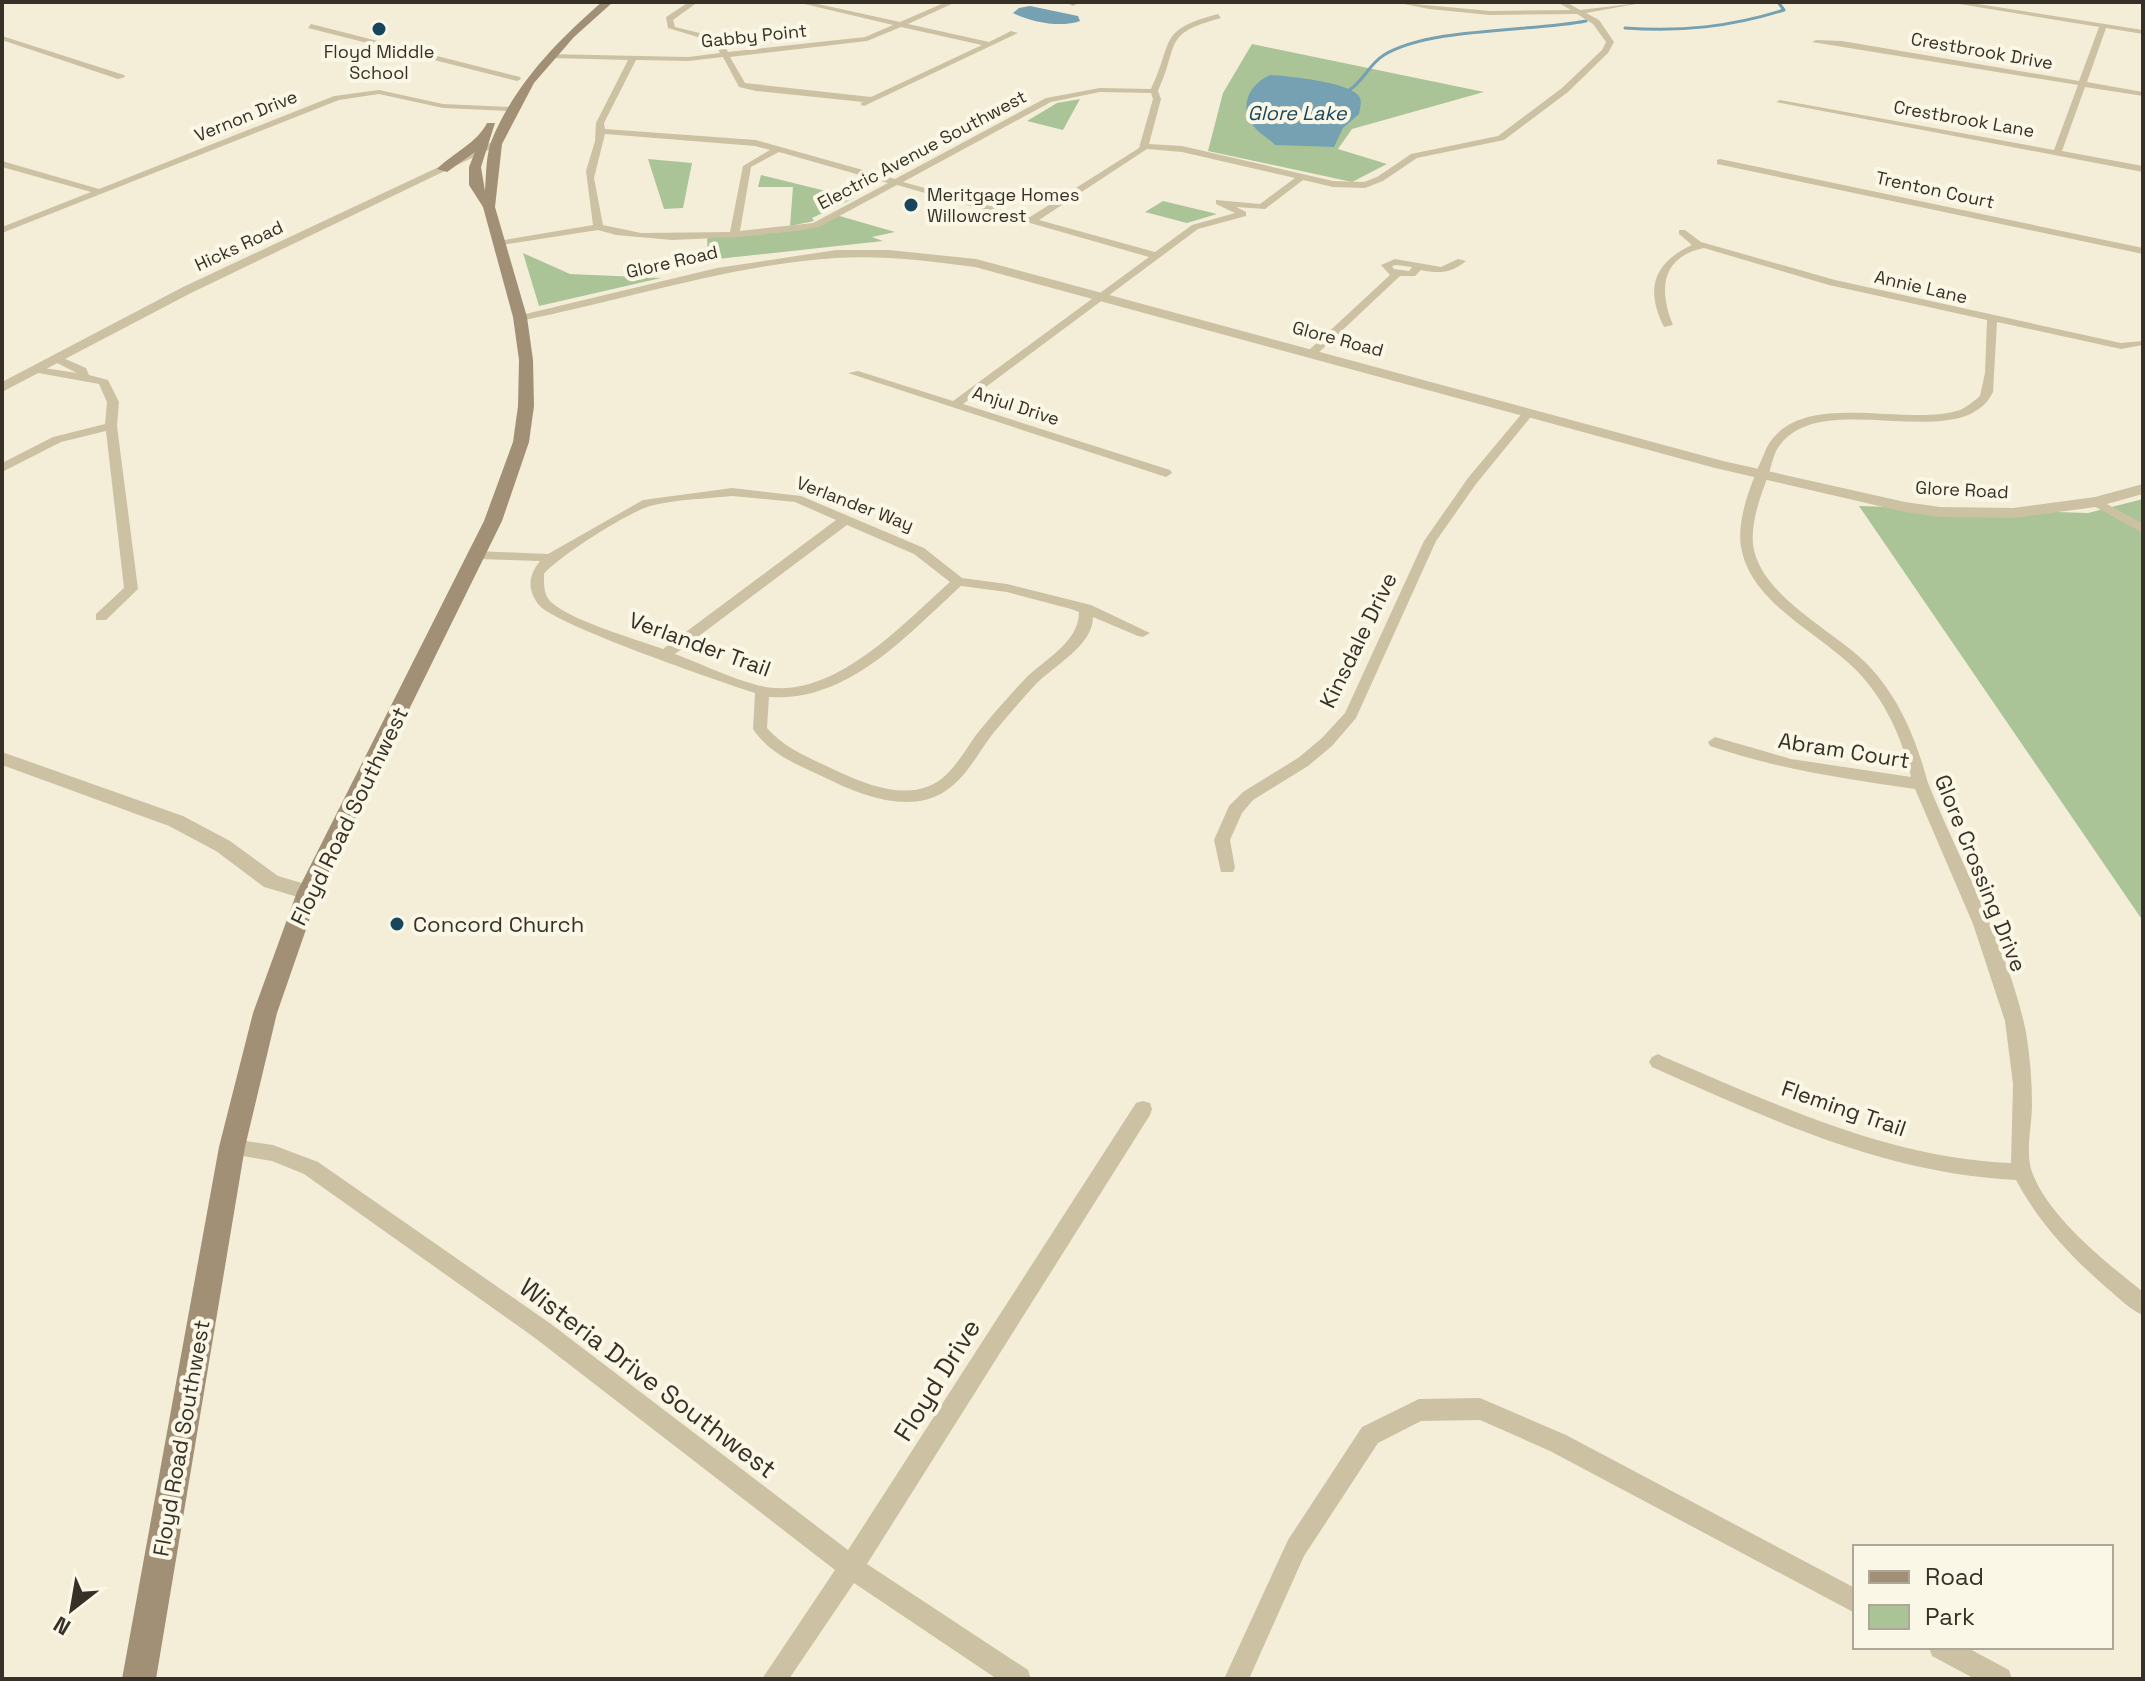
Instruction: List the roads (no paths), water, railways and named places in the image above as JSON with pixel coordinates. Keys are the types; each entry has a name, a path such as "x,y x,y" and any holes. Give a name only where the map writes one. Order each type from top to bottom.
{"main road":[{"name":"Floyd Road Southwest","path":"489,207 476,192 473,176 490,127 508,97 559,33 595,2"},
{"name":"Floyd Road Southwest","path":"139,1679 232,1147 265,1013 308,892 477,555 506,493 521,442 526,376 520,317 489,207 496,144 508,97 608,2"},
{"path":"443,169 471,149 490,127"}],"street":[{"path":"694,2 669,19 672,28 717,40 742,85 872,100"},
{"path":"800,2 987,44"},
{"name":"Gabby Point","path":"550,56 726,56 867,39 952,2"},
{"path":"1398,2 1473,13 1578,12 1643,2"},
{"path":"1030,221 1145,146 1182,149 1333,184 1365,185 1380,179 1414,156 1501,138 1565,90 1605,51 1610,42 1596,22 1561,2"},
{"path":"1951,2 2143,32"},
{"path":"1145,146 1157,99 1154,91 1173,34 1190,23 1218,16"},
{"path":"311,26 508,97"},
{"path":"2057,153 2103,26"},
{"path":"860,106 1014,33"},
{"path":"2,38 121,77"},
{"name":"Crestbrook Drive","path":"1816,42 1842,43 2143,94"},
{"path":"498,244 598,227 598,212 589,173 603,131 600,123 633,58"},
{"name":"Electric Avenue Southwest","path":"598,227 631,237 785,230 816,225 1049,100 1100,90 1154,91"},
{"name":"Vernon Drive","path":"2,230 349,95 379,92 443,106 508,97"},
{"name":"Crestbrook Lane","path":"1780,102 2143,169"},
{"path":"603,131 756,143 1154,255"},
{"name":"Hicks Road","path":"2,388 187,290 496,144"},
{"path":"735,232 747,166 778,149"},
{"name":"Trenton Court","path":"1720,162 2143,251"},
{"path":"2,164 98,191"},
{"path":"410,186 456,170 473,176"},
{"path":"955,405 1195,227 1243,214 1219,202 1262,207 1300,178"},
{"name":"Annie Lane","path":"1682,232 1698,245 1833,283 2121,346 2139,343"},
{"path":"1668,325 1656,295 1658,279 1671,262 1698,245"},
{"name":"Glore Road","path":"520,317 730,269 788,259 862,253 920,255 976,263 1528,413 1905,507 1940,512 2013,513 2096,502 2143,489"},
{"path":"1312,353 1396,274 1411,274 1417,268 1446,269 1461,261"},
{"name":"Glore Crossing Drive","path":"1992,320 1988,391 1974,408 1953,415 1925,418 1833,417 1807,421 1792,428 1773,444 1744,545 1749,561 1764,583 1853,658 1877,685 1899,719 1913,752 1920,784 1984,929 2013,1018 2021,1069 2021,1172"},
{"path":"57,359 82,370 84,376"},
{"path":"37,370 67,378 84,376 104,382 113,402 111,426 131,589 101,617"},
{"name":"Anjul Drive","path":"854,373 1166,473"},
{"name":"Kinsdale Drive","path":"1227,868 1222,840 1235,810 1248,796 1303,762 1327,742 1351,715 1430,541 1472,481 1528,413"},
{"path":"2,468 57,439 111,426"},
{"name":"Verlander Way","path":"550,558 647,503 732,492 797,499 919,551 958,582"},
{"path":"2096,502 2143,529"},
{"path":"665,655 845,520"},
{"path":"477,555 550,558"},
{"name":"Verlander Trail","path":"550,558 537,573 537,590 546,605 580,623 762,694 811,690 856,670 958,582"},
{"path":"958,582 1026,590 1086,608 1143,633"},
{"path":"762,694 760,729 775,747 864,790 903,797 936,790 952,778 1031,681 1079,638 1086,626 1086,608"},
{"name":"Abram Court","path":"1715,742 1759,759 1790,766 1920,784"},
{"path":"2,758 176,821 223,846 271,882 308,892"},
{"name":"Fleming Trail","path":"1658,1062 1819,1130 1900,1154 1964,1168 2021,1172"},
{"name":"Floyd Drive","path":"774,1679 851,1567 1143,1109"},
{"name":"Wisteria Drive Southwest","path":"232,1147 273,1153 311,1168 543,1331 851,1567 1019,1679"},
{"path":"2021,1172 2057,1227 2087,1259 2143,1305"},
{"path":"1236,1679 1296,1548 1370,1435 1419,1410 1480,1409 1558,1443 1853,1600"},
{"path":"1945,1649 2000,1679"}],"water":[{"path":"1030,6 1078,16 1080,21 1046,23 1013,13"},
{"name":"Glore Lake","path":"1270,75 1317,80 1352,90 1360,99 1359,114 1343,128 1334,147 1275,145 1255,128 1246,105 1251,91"}],"waterway":[{"path":"1625,28 1686,29 1725,24 1784,10 1778,2"},
{"path":"1349,90 1384,55 1428,39 1586,21"}],"place":[{"name":"Floyd Middle School","path":"379,29"},
{"name":"Meritgage Homes Willowcrest","path":"911,205"},
{"name":"Concord Church","path":"397,924"}]}
